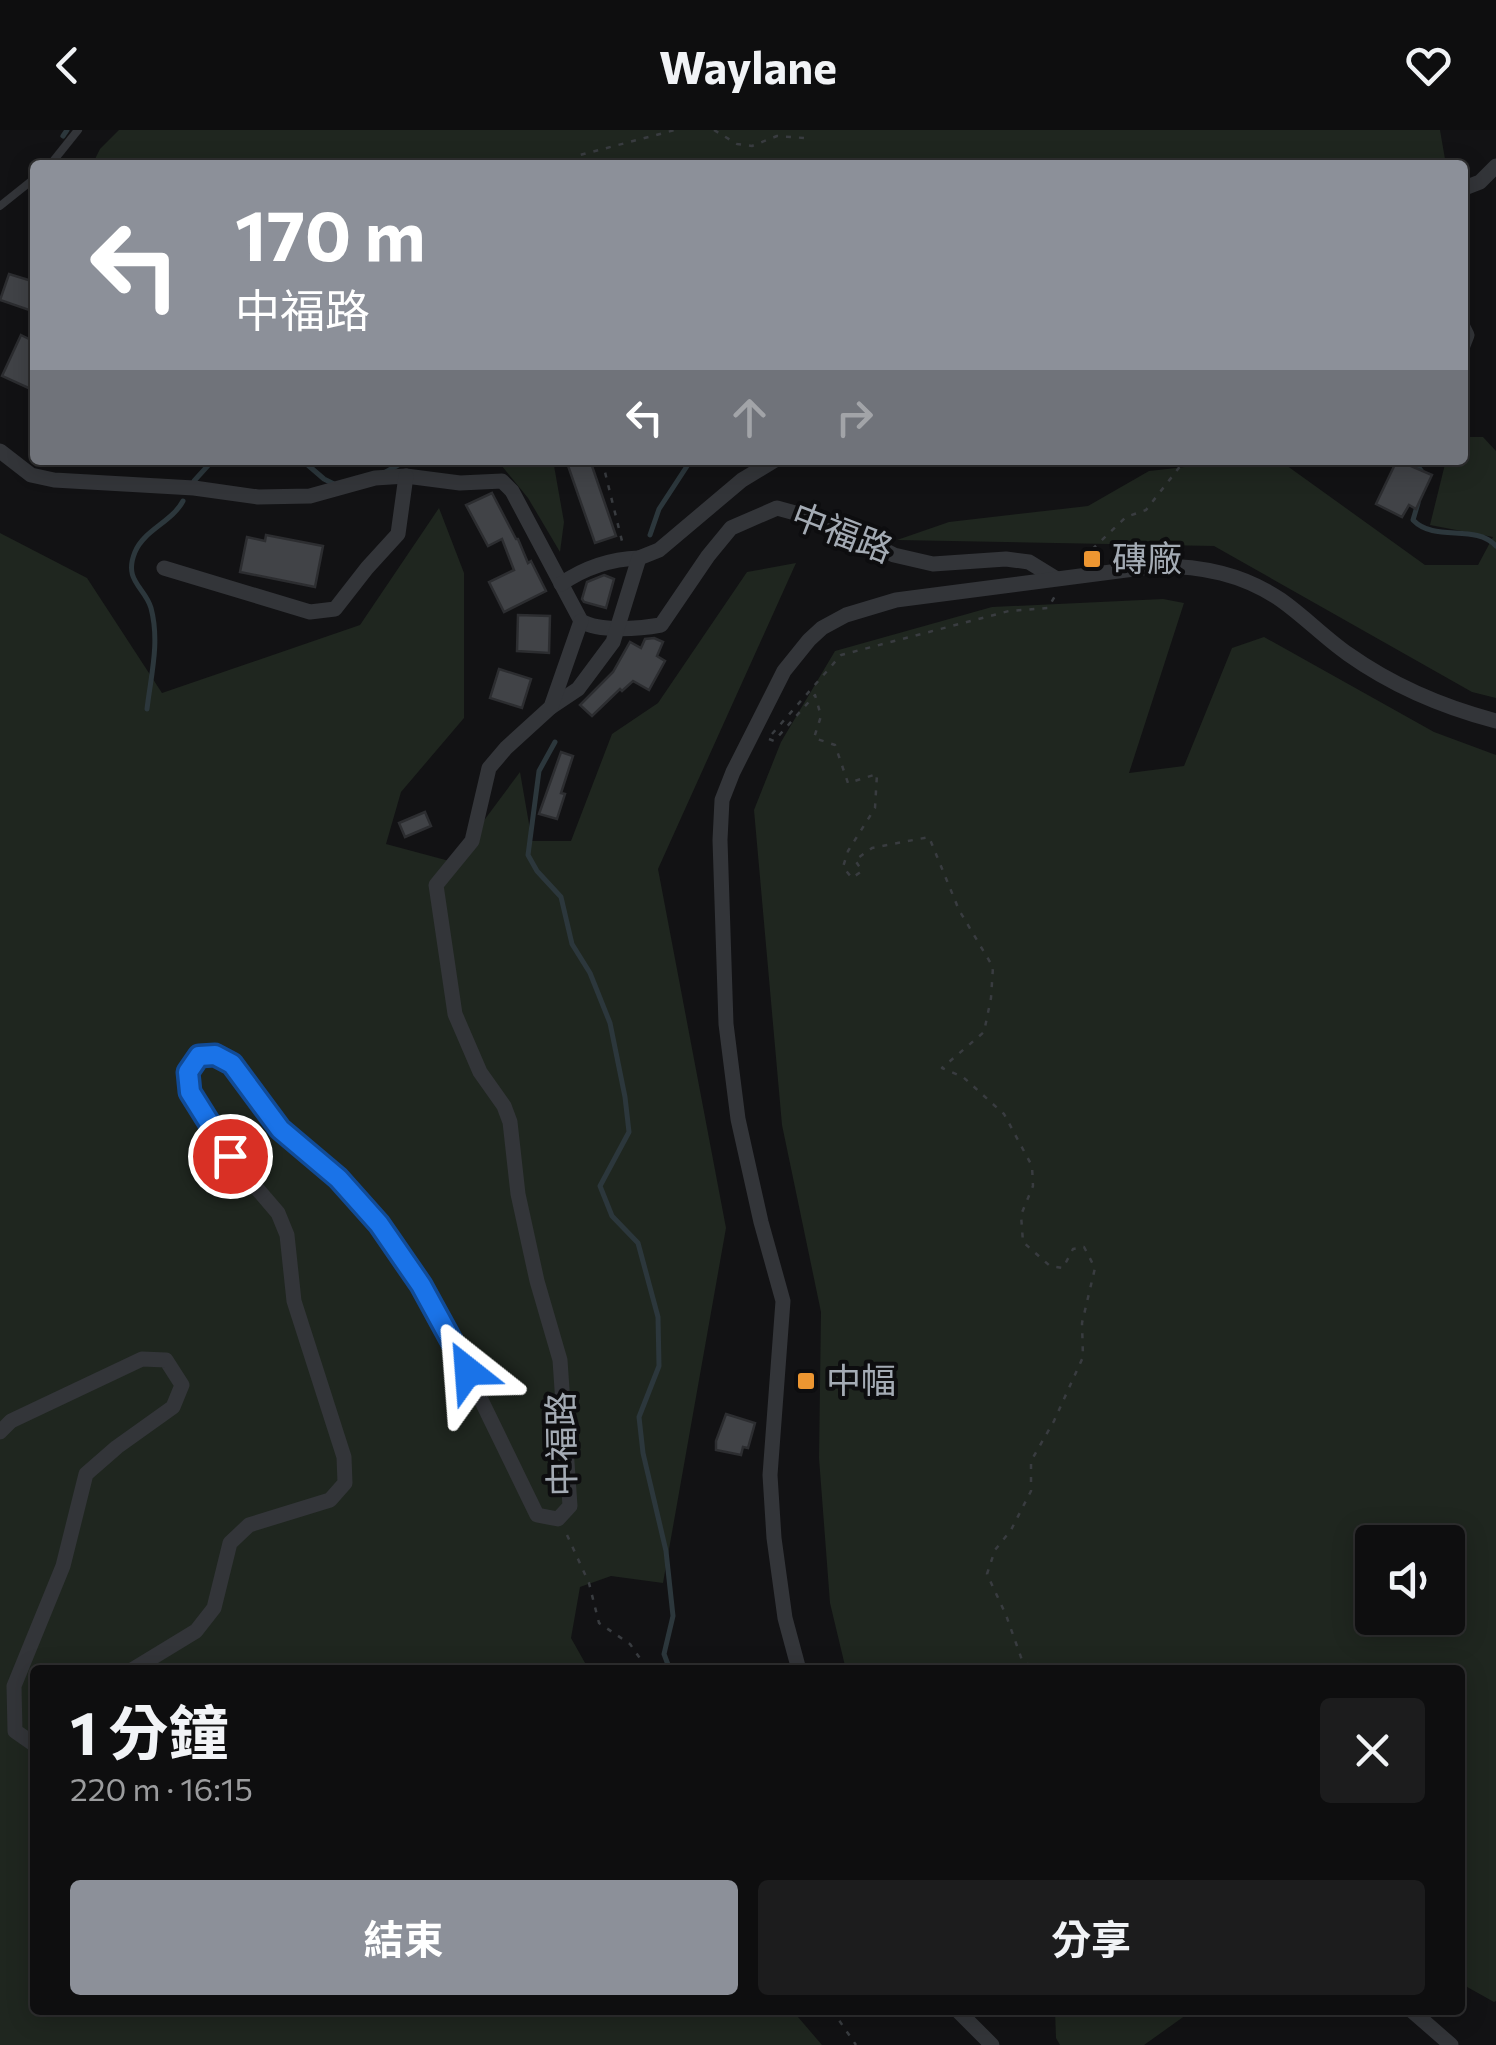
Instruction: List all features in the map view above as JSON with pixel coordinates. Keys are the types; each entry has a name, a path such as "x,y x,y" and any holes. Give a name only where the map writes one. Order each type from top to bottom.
{"street":[{"path":"1468,187 1480,182 1496,166"},
{"path":"0,451 31,475 54,480 194,488 258,497 310,496 375,478 502,481 512,492 581,621"},
{"name":"中福路","path":"140,1665 196,1631 214,1608 230,1543 249,1525 330,1500 345,1483 344,1457 294,1301 287,1235 278,1213 230,1156 190,1092 188,1072 199,1056 215,1055 232,1064 280,1129 338,1178 379,1224 421,1285 468,1371 538,1515 558,1520 570,1506 560,1360 518,1194 510,1122 504,1106 480,1072 456,1014 436,885 472,841 489,768 551,707 578,689 613,642 633,558 659,550 742,480 767,465"},
{"path":"164,568 310,612 335,609 398,534 406,476"},
{"name":"中福路","path":"551,707 581,621 593,628 644,628 660,624 730,528 777,508 828,522 894,555 933,564 1029,562 1061,578"},
{"path":"561,584 580,570 633,558"},
{"path":"798,1665 784,1618 770,1475 783,1301 738,1119 726,1024 720,840 722,800 732,772 784,671 822,628 846,614 896,600 1156,566 1182,566 1222,572 1252,582 1282,601 1348,655 1408,690 1496,721"},
{"path":"0,1432 11,1421 142,1359 166,1360 182,1385 174,1407 86,1474 62,1566 14,1686 15,1730 30,1741"},
{"path":"963,2015 992,2045"},
{"path":"1417,2015 1451,2045"}],"lane":[{"path":"54,160 78,130"},
{"path":"0,206 30,182"}],"path":[{"path":"577,160 674,130"},
{"path":"714,130 737,144 752,146 777,136 804,138"},
{"path":"604,465 633,558"},
{"path":"1029,1665 1022,1660 987,1574 995,1550 1011,1530 1031,1491 1031,1461 1084,1357 1082,1323 1095,1268 1084,1246 1073,1250 1063,1268 1050,1266 1024,1242 1021,1215 1033,1186 1032,1166 1004,1114 963,1077 942,1068 984,1032 992,998 993,968 958,910 929,836 872,848 856,860 862,871 852,878 843,867 848,851 875,808 877,774 848,783 835,745 814,738 822,716 815,695 774,741 768,739 841,655 1010,611 1048,608 1061,578 1126,518 1146,510 1181,465"},
{"path":"558,1520 588,1584 600,1623 630,1644 645,1665"},
{"path":"835,2015 856,2045"}],"shaded area":[{"path":"119,130 1440,130 1445,160 94,160"},
{"path":"1468,437 1483,437 1496,451 1496,698 1472,692 1214,546 897,540 949,522 1088,506 1149,471 1202,465 1286,465 1425,565 1478,565 1493,537 1430,525 1445,465 1468,465"},
{"path":"501,465 554,465 564,522 560,552 528,498"},
{"path":"439,508 464,573 464,718 401,792 386,844 453,862 520,772 532,841 571,841 612,734 658,703 747,572 796,563 658,869 726,1228 663,1583 611,1576 580,1587 571,1638 586,1665 30,1665 30,2015 796,2015 822,2045 0,2045 0,533 87,578 162,693 360,625"},
{"path":"1163,599 1184,603 1129,773 1184,766 1232,648 1264,637 1434,732 1496,755 1496,2001 1465,1986 1465,1665 845,1665 830,1603 819,1458 821,1312 782,1125 754,810 781,742 835,651 992,607"},
{"path":"1055,2015 1186,2015 1144,2045 1060,2045"}],"building":[{"path":"9,274 30,280 29,310 0,300"},
{"path":"21,335 30,340 30,389 2,376"},
{"path":"568,465 592,465 616,536 595,543"},
{"path":"1395,465 1409,465 1432,475 1416,509 1409,505 1402,517 1376,504"},
{"path":"492,493 546,591 504,612 489,582 514,570 502,539 488,546 466,505"},
{"path":"266,535 323,546 315,587 240,572 247,537 265,541"},
{"path":"604,575 614,579 606,608 584,602 587,582"},
{"path":"518,615 550,616 549,653 517,651"},
{"path":"645,639 663,642 657,656 665,661 649,690 633,681 592,716 580,705 613,672 630,642 641,648"},
{"path":"499,669 531,679 522,708 490,698"},
{"path":"561,752 573,756 557,819 539,814"},
{"path":"425,812 431,826 405,837 399,823"},
{"path":"726,1414 755,1423 748,1448 743,1447 741,1455 716,1450"}],"waterway":[{"path":"63,136 67,130"},
{"path":"194,481 208,465"},
{"path":"308,465 336,485"},
{"path":"384,473 398,465"},
{"path":"650,535 659,509 688,465"},
{"path":"1417,465 1423,473"},
{"path":"147,709 154,621 148,601 133,577 132,562 139,544 183,501"},
{"path":"1418,503 1413,520 1422,527 1477,535 1496,546"},
{"path":"555,742 539,771 528,855 561,897 572,944 590,973 610,1023 625,1097 629,1132 600,1186 612,1216 638,1243 658,1317 659,1366 639,1417 643,1453 666,1551 673,1616 664,1654 668,1665"}],"place":[{"name":"磚廠","path":"1092,559"},
{"name":"中幅","path":"806,1381"}],"route":[{"path":"230,1156 190,1092 188,1072 199,1056 215,1055 232,1064 280,1129 338,1178 379,1224 421,1285 468,1371"}]}
